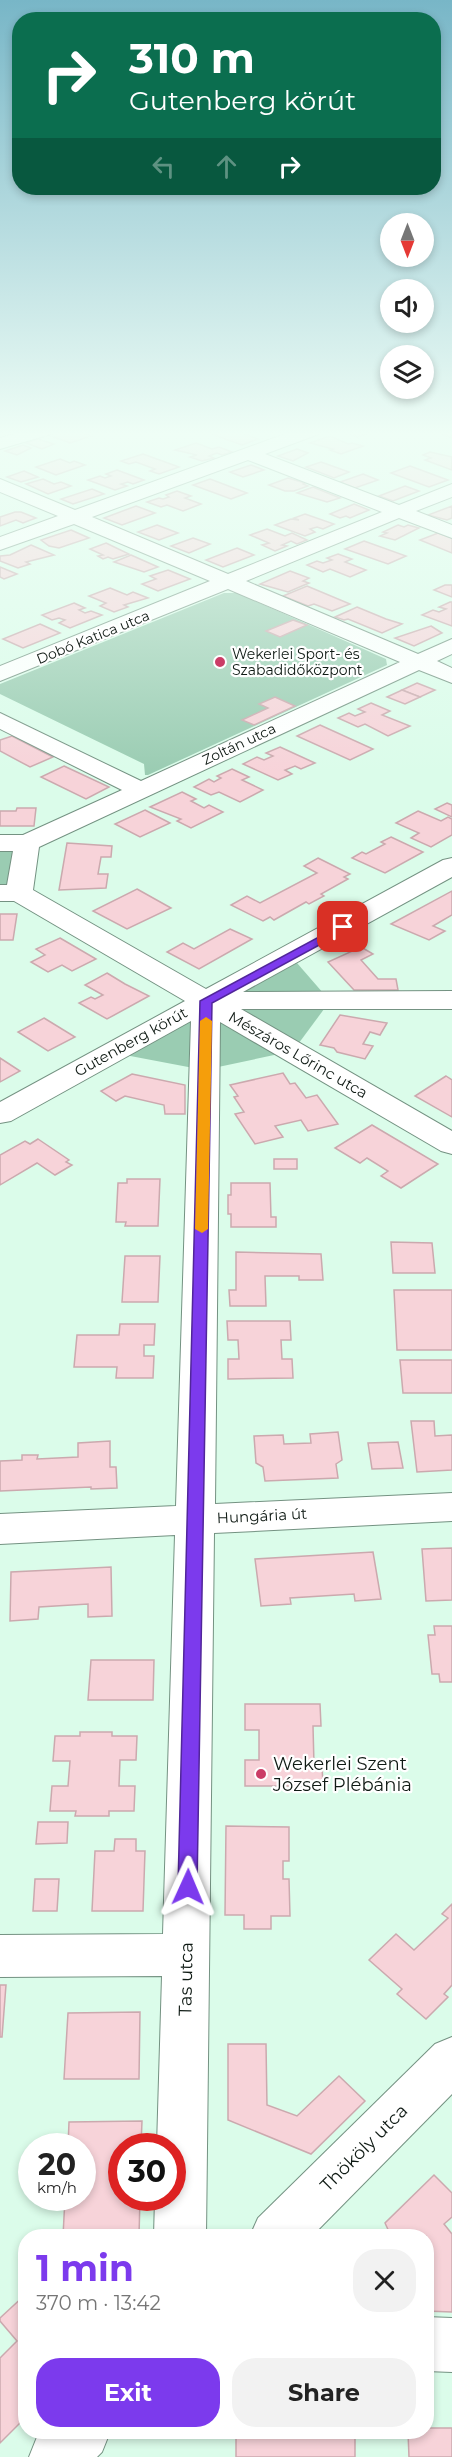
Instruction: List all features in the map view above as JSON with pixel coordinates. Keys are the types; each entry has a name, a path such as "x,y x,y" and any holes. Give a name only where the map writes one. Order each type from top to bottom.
{"street":[{"path":"141,545 452,676"},
{"name":"Dobó Katica utca","path":"0,675 316,545"},
{"name":"Zoltán utca","path":"27,843 452,646"},
{"path":"0,650 26,664"},
{"path":"0,720 141,790"},
{"path":"0,843 27,843 9,893"},
{"name":"Gutenberg körút","path":"0,1114 452,866"},
{"name":"Mészáros Lőrinc utca","path":"9,893 206,1001 452,1144"},
{"path":"206,1001 452,1000"},
{"name":"Tas utca","path":"180,2229 206,1001"},
{"name":"Hungária út","path":"0,1529 452,1507"},
{"path":"0,1956 186,1955"},
{"name":"Thököly utca","path":"283,2229 452,2060"},
{"path":"434,2344 452,2345"},
{"path":"57,2457 75,2439"}],"green space":[{"name":"Wekerlei Sport- és Szabadidőközpont","path":"224,593 237,593 386,659 387,665 148,775 145,775 144,764 0,694 0,684"},
{"path":"0,848 15,848 8,887 0,886"},
{"path":"297,963 330,1001 293,1051 204,1070 125,1055"}],"building":[{"path":"31,545 54,555 26,562 30,564 18,568 0,561 0,556 10,555"},
{"path":"47,545 69,545 59,548"},
{"path":"109,545 129,554 113,559 108,557 103,559 98,556 103,555 90,549"},
{"path":"175,545 208,545 189,553 171,546"},
{"path":"262,545 283,545 287,546 275,551"},
{"path":"355,545 374,545 406,556 388,564 345,549"},
{"path":"431,545 452,545 452,553"},
{"path":"237,548 254,555 223,567 206,560"},
{"path":"338,554 352,559 345,562 366,570 350,577 330,569 323,572 307,565 317,561 323,563 332,560 327,558"},
{"path":"131,555 158,567 144,572 114,562"},
{"path":"0,567 17,574 4,579 0,577"},
{"path":"168,570 190,579 158,591 142,584 156,579 150,576"},
{"path":"290,571 309,578 303,581 309,583 288,592 260,584"},
{"path":"445,585 452,585 452,597 434,590"},
{"path":"307,586 350,604 332,611 314,604 308,606 283,596"},
{"path":"110,588 127,595 133,592 148,598 124,605 128,607 114,612 100,606 106,603 89,596"},
{"path":"452,602 452,626 422,615 433,610 439,612 446,609 439,607"},
{"path":"74,603 85,608 79,610 85,613 91,611 102,615 70,628 59,623 65,620 59,618 52,620 42,615"},
{"path":"357,607 402,624 382,633 348,619 335,617"},
{"path":"293,620 307,625 280,637 266,631"},
{"path":"40,624 60,633 23,648 3,639"},
{"path":"431,626 442,633 414,646 395,638"},
{"path":"417,683 435,690 420,697 402,690"},
{"path":"402,690 420,697 405,704 387,697"},
{"path":"275,697 295,706 254,725 242,720 268,708 259,704"},
{"path":"371,703 390,711 382,715 410,726 388,736 365,724 358,727 338,718 349,713 355,716 365,712 358,709"},
{"path":"320,725 373,749 350,760 297,736"},
{"path":"12,736 53,757 30,767 0,751 0,740"},
{"path":"280,747 315,763 301,769 295,766 285,770 292,774 278,780 243,764 257,757 264,760 273,756 266,753"},
{"path":"64,766 109,787 86,799 41,777"},
{"path":"232,769 249,777 242,780 263,790 240,802 219,792 211,795 194,787 209,779 214,782 221,778 217,776"},
{"path":"182,792 196,799 191,801 204,808 209,805 223,812 191,828 177,821 181,819 150,807"},
{"path":"447,803 452,805 452,817 435,809"},
{"path":"17,808 36,808 34,826 0,826 0,811 16,811"},
{"path":"145,810 170,823 140,837 115,824"},
{"path":"418,811 441,821 448,817 452,819 452,835 431,847 411,838 419,833 396,823"},
{"path":"391,837 423,852 385,873 352,858 385,844 381,842"},
{"path":"67,843 112,846 111,857 101,857 98,874 108,874 106,888 59,890"},
{"path":"318,858 350,874 344,877 348,879 321,894 324,896 309,904 306,902 274,920 270,917 263,921 231,905 247,896 260,903 317,873 304,866"},
{"path":"137,889 171,908 127,929 93,911"},
{"path":"452,891 452,915 433,926 445,931 429,940 391,924"},
{"path":"0,914 17,914 13,940 0,940"},
{"path":"230,929 252,939 199,969 167,952 183,943 194,949"},
{"path":"60,938 96,959 72,971 62,965 48,972 31,962 45,955 36,949"},
{"path":"361,947 373,954 361,960 378,979 396,979 398,990 354,990 328,962"},
{"path":"107,973 149,996 107,1019 79,1003 91,997 95,999 103,995 85,985"},
{"path":"340,1015 387,1023 380,1035 370,1032 363,1044 373,1046 365,1059 320,1045"},
{"path":"44,1018 75,1037 48,1051 18,1032"},
{"path":"0,1058 20,1071 0,1082"},
{"path":"283,1073 290,1084 295,1083 306,1098 317,1095 338,1124 308,1131 301,1120 275,1126 283,1137 255,1144 235,1114 244,1112 234,1097 238,1096 230,1085"},
{"path":"132,1074 185,1085 185,1114 165,1114 164,1105 125,1096 116,1101 101,1091"},
{"path":"446,1076 452,1080 452,1117 415,1096"},
{"path":"372,1125 438,1164 401,1188 381,1176 388,1171 367,1158 360,1163 335,1148"},
{"path":"38,1139 69,1160 66,1162 72,1165 55,1175 37,1163 0,1185 0,1155 25,1141 30,1144"},
{"path":"274,1159 297,1159 297,1169 274,1169"},
{"path":"127,1179 160,1179 158,1226 125,1226 126,1222 116,1222 118,1183 127,1183"},
{"path":"231,1183 270,1183 271,1217 276,1217 276,1227 231,1227 228,1195 231,1195"},
{"path":"391,1242 432,1243 435,1273 393,1273"},
{"path":"236,1252 321,1254 323,1280 299,1280 299,1276 265,1276 266,1306 230,1306 229,1290 236,1290"},
{"path":"125,1256 160,1256 158,1302 122,1302"},
{"path":"394,1290 452,1290 452,1350 397,1350"},
{"path":"227,1321 290,1321 291,1340 281,1340 282,1359 292,1359 293,1378 228,1379 228,1359 239,1359 238,1340 228,1340"},
{"path":"120,1324 155,1324 154,1345 144,1345 144,1356 154,1356 153,1378 116,1378 117,1367 74,1367 77,1335 119,1335"},
{"path":"400,1360 452,1360 452,1393 403,1393"},
{"path":"411,1421 434,1421 435,1436 452,1435 452,1470 417,1472"},
{"path":"338,1432 342,1460 336,1464 338,1478 265,1481 263,1467 256,1463 254,1436 283,1435 284,1444 311,1443 310,1434"},
{"path":"110,1441 110,1467 116,1467 117,1488 0,1491 0,1461 22,1460 22,1455 38,1455 37,1459 78,1457 78,1443"},
{"path":"398,1442 403,1468 372,1469 368,1443"},
{"path":"452,1548 452,1600 426,1601 422,1549"},
{"path":"373,1552 381,1599 355,1601 354,1594 290,1598 291,1604 261,1606 255,1559"},
{"path":"111,1567 112,1616 88,1617 88,1604 39,1607 38,1619 10,1621 11,1572"},
{"path":"434,1626 452,1626 452,1682 440,1682 439,1674 432,1674 428,1635 435,1635"},
{"path":"91,1660 154,1660 153,1700 88,1700"},
{"path":"245,1704 320,1704 321,1726 313,1726 314,1765 322,1765 323,1786 245,1786 245,1760 259,1760 259,1730 245,1730"},
{"path":"80,1732 112,1732 112,1736 137,1736 136,1760 120,1760 119,1786 135,1786 134,1811 109,1811 109,1816 75,1816 76,1811 50,1811 52,1786 68,1786 70,1761 53,1761 55,1736 80,1736"},
{"path":"38,1822 68,1822 67,1843 36,1844"},
{"path":"226,1826 289,1827 289,1861 283,1861 283,1879 289,1879 290,1916 271,1916 271,1929 244,1929 244,1915 225,1915"},
{"path":"115,1839 136,1839 136,1851 145,1851 143,1911 92,1911 95,1851 114,1851"},
{"path":"35,1879 59,1879 57,1911 33,1911"},
{"path":"452,1904 452,1985 444,1994 448,1997 426,2019 397,1994 402,1989 369,1960 396,1934 414,1950 448,1918 442,1914"},
{"path":"0,1985 6,1985 2,2037 0,2037"},
{"path":"140,2012 139,2079 64,2079 68,2013"},
{"path":"228,2044 266,2044 267,2105 297,2116 339,2076 365,2101 311,2154 228,2120"},
{"path":"142,2121 142,2133 108,2133 108,2211 140,2211 139,2229 63,2229 64,2211 96,2211 96,2133 69,2133 69,2122"},
{"path":"434,2175 452,2193 452,2217 444,2224 452,2234 452,2312 434,2311 434,2229 388,2229 385,2223"},
{"path":"18,2301 18,2425 0,2443 0,2358 17,2341 0,2318"},
{"path":"434,2428 452,2428 452,2457 409,2457 408,2439 434,2439"},
{"path":"236,2439 355,2439 355,2457 236,2457"}],"slow traffic":[{"path":"202,1229 206,1021"}],"place":[{"name":"Wekerlei Sport- és Szabadidőközpont","path":"220,662"},
{"name":"Wekerlei Szent József Plébánia","path":"261,1774"}],"route":[{"path":"188,1887 206,1001 343,927"}]}
